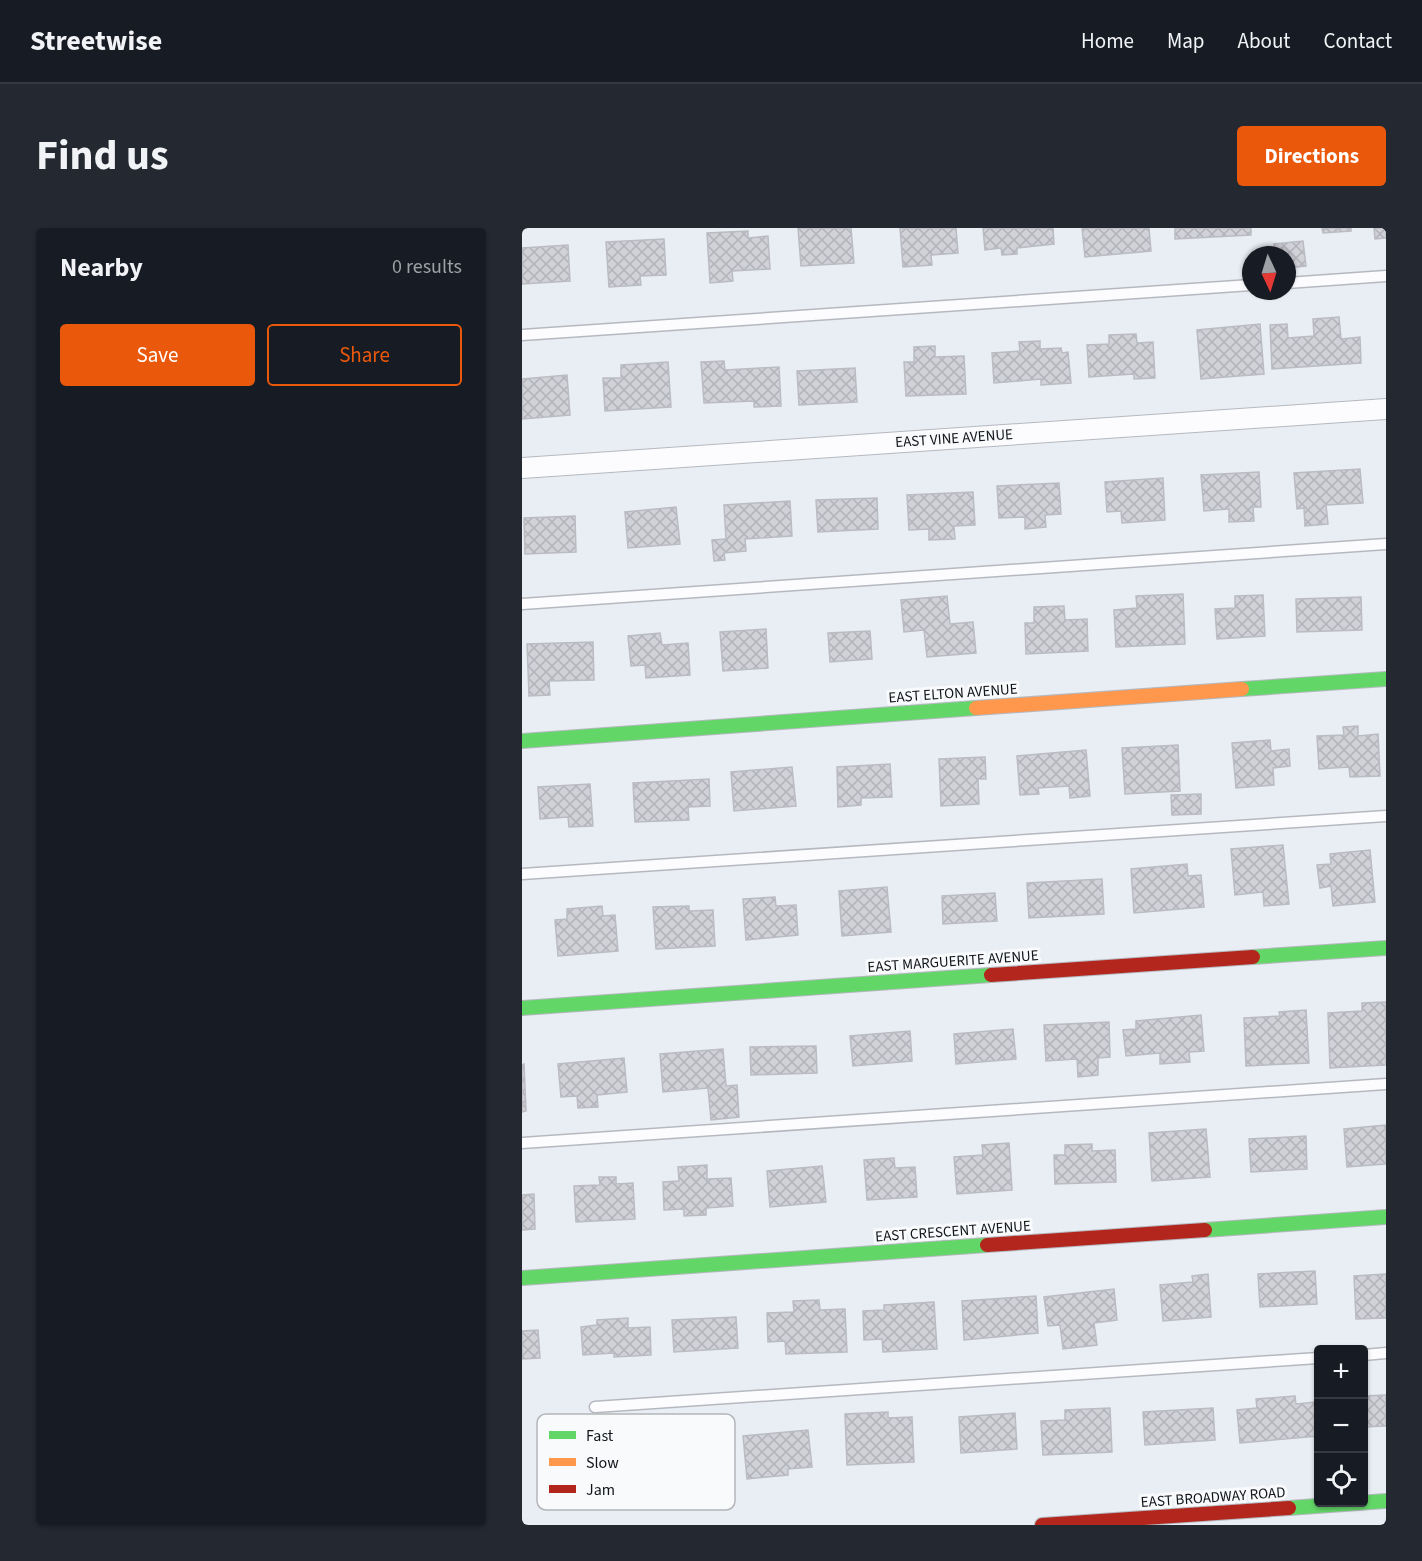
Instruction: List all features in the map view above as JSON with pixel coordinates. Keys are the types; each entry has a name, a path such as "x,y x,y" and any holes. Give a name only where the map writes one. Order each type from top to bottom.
{"street":[{"name":"EAST VINE AVENUE","path":"522,468 1386,409"},
{"name":"EAST ELTON AVENUE","path":"522,741 1386,679"},
{"name":"EAST MARGUERITE AVENUE","path":"522,1008 1386,948"},
{"name":"EAST CRESCENT AVENUE","path":"522,1278 1386,1217"},
{"name":"EAST BROADWAY ROAD","path":"1368,1502 1386,1501"},
{"name":"EAST BROADWAY ROAD","path":"1041,1525 1314,1506"},
{"path":"1328,1507 1329,1525"}],"lane":[{"path":"1296,282 1386,276"},
{"path":"522,335 1242,286"},
{"path":"522,604 1386,544"},
{"path":"522,874 1386,816"},
{"path":"522,1143 1386,1084"},
{"path":"1368,1355 1386,1353"},
{"path":"595,1407 1314,1358"}],"building":[{"path":"798,228 851,228 854,263 801,266"},
{"path":"900,228 956,228 958,253 931,255 932,265 903,267"},
{"path":"983,228 1053,228 1054,244 1017,248 1017,254 1002,255 1001,248 985,250"},
{"path":"1082,228 1149,228 1151,251 1085,257"},
{"path":"1175,228 1251,228 1251,235 1175,239"},
{"path":"1322,228 1351,228 1351,231 1323,233"},
{"path":"1374,228 1386,228 1386,238 1375,239"},
{"path":"748,231 748,238 768,236 770,269 732,271 733,281 710,283 707,233"},
{"path":"664,239 666,275 640,276 641,285 609,287 606,242"},
{"path":"1303,241 1306,266 1296,267 1296,246 1274,246 1274,244"},
{"path":"568,245 570,281 522,284 522,248"},
{"path":"1339,317 1341,339 1360,337 1361,363 1272,369 1270,325 1287,324 1288,338 1314,336 1313,319"},
{"path":"1260,324 1264,374 1201,379 1197,330"},
{"path":"1136,334 1137,343 1153,342 1155,378 1134,379 1134,374 1089,377 1087,345 1109,344 1109,335"},
{"path":"1040,341 1040,349 1061,348 1062,353 1068,352 1071,383 1041,385 1041,379 994,383 992,353 1020,351 1019,342"},
{"path":"935,346 935,357 964,356 966,394 906,396 904,362 914,362 914,347"},
{"path":"724,361 725,370 779,367 781,406 754,407 754,401 704,403 701,362"},
{"path":"668,362 671,407 605,411 603,378 621,378 621,365"},
{"path":"855,368 857,402 799,405 797,371"},
{"path":"567,375 570,415 522,419 522,379"},
{"path":"1360,469 1363,503 1326,505 1328,524 1305,526 1304,508 1297,509 1294,473"},
{"path":"1259,472 1261,507 1253,507 1254,521 1229,522 1229,509 1204,511 1201,475"},
{"path":"1163,478 1165,520 1122,523 1121,511 1107,512 1105,482"},
{"path":"1059,483 1061,514 1045,515 1046,527 1025,529 1025,517 999,518 997,486"},
{"path":"973,492 975,525 954,526 955,539 929,540 929,529 909,530 907,495"},
{"path":"877,498 878,529 818,532 816,500"},
{"path":"790,501 792,536 745,539 746,551 724,553 725,560 714,561 712,540 726,539 724,505"},
{"path":"676,507 680,544 628,548 625,512"},
{"path":"575,516 576,552 525,554 524,518"},
{"path":"1183,594 1185,644 1116,647 1114,610 1137,608 1136,596"},
{"path":"1263,595 1265,636 1217,639 1215,609 1235,608 1235,596"},
{"path":"947,596 950,624 973,622 976,653 927,657 924,630 904,632 901,600"},
{"path":"1361,597 1362,630 1297,632 1296,599"},
{"path":"1064,606 1065,620 1087,619 1088,651 1026,654 1025,623 1034,623 1034,607"},
{"path":"766,629 768,668 723,671 720,632"},
{"path":"870,631 872,659 830,662 828,633"},
{"path":"660,633 662,645 688,643 690,675 646,678 645,665 631,666 628,636"},
{"path":"593,642 594,680 549,681 550,695 529,696 527,644"},
{"path":"1358,726 1358,736 1378,734 1380,776 1350,777 1349,767 1319,769 1317,736 1344,735 1343,727"},
{"path":"1270,740 1271,751 1289,749 1290,766 1273,768 1274,785 1236,788 1232,743"},
{"path":"1178,745 1180,791 1125,794 1122,748"},
{"path":"1086,750 1090,796 1070,798 1069,786 1038,788 1039,794 1020,795 1017,756"},
{"path":"985,757 986,779 978,779 979,804 941,806 939,759"},
{"path":"890,764 892,797 861,798 861,805 838,807 837,767"},
{"path":"792,767 796,806 734,811 731,772"},
{"path":"709,779 710,806 688,807 689,820 635,822 633,783"},
{"path":"590,784 593,826 569,827 568,817 540,819 538,787"},
{"path":"1201,794 1201,814 1172,815 1171,795"},
{"path":"1283,845 1289,904 1264,906 1263,892 1235,895 1231,849"},
{"path":"1370,850 1375,902 1333,906 1331,886 1320,888 1317,865 1331,864 1330,854"},
{"path":"1187,864 1188,876 1201,875 1204,907 1134,913 1131,869"},
{"path":"1102,879 1104,914 1029,918 1027,883"},
{"path":"887,887 891,932 842,936 839,891"},
{"path":"995,893 997,921 943,924 942,896"},
{"path":"775,897 776,906 796,905 798,935 746,940 743,899"},
{"path":"602,906 603,916 615,915 618,951 558,956 555,920 567,919 567,909"},
{"path":"689,906 689,911 713,910 715,946 656,949 653,907"},
{"path":"1386,1002 1386,1065 1330,1068 1328,1013 1362,1011 1362,1003"},
{"path":"1306,1010 1309,1063 1246,1066 1244,1018 1280,1016 1279,1012"},
{"path":"1201,1015 1204,1051 1189,1052 1190,1062 1160,1064 1160,1053 1126,1056 1123,1030 1136,1029 1136,1021"},
{"path":"1109,1022 1110,1057 1098,1058 1098,1075 1078,1077 1077,1059 1046,1061 1044,1025"},
{"path":"1013,1029 1016,1059 956,1064 954,1034"},
{"path":"910,1031 912,1061 853,1066 850,1036"},
{"path":"816,1046 817,1073 751,1075 750,1047"},
{"path":"723,1049 726,1086 737,1085 739,1117 711,1120 708,1088 663,1092 660,1054"},
{"path":"624,1058 627,1092 597,1095 598,1107 578,1108 577,1096 561,1097 558,1064"},
{"path":"524,1064 526,1111 522,1112 522,1065"},
{"path":"1386,1125 1386,1164 1347,1167 1344,1129"},
{"path":"1206,1129 1210,1177 1152,1181 1149,1133"},
{"path":"1306,1136 1307,1169 1251,1172 1249,1139"},
{"path":"1009,1143 1012,1190 957,1194 954,1157 983,1155 982,1145"},
{"path":"1092,1144 1092,1151 1115,1150 1116,1182 1055,1184 1054,1155 1065,1155 1065,1145"},
{"path":"894,1158 895,1168 915,1167 917,1197 867,1200 864,1160"},
{"path":"707,1165 707,1179 731,1178 733,1206 706,1208 706,1215 684,1216 684,1209 664,1210 663,1182 679,1181 678,1167"},
{"path":"822,1166 826,1202 770,1207 767,1171"},
{"path":"599,1177 616,1177 616,1184 633,1183 635,1219 576,1222 574,1186 600,1185"},
{"path":"534,1194 535,1229 522,1230 522,1195"},
{"path":"1315,1271 1317,1304 1260,1307 1258,1274"},
{"path":"1208,1274 1211,1317 1163,1321 1160,1285 1193,1282 1192,1276"},
{"path":"1386,1274 1386,1318 1356,1319 1354,1276"},
{"path":"1114,1289 1117,1320 1094,1323 1097,1345 1063,1349 1060,1325 1048,1326 1044,1297"},
{"path":"1036,1296 1038,1333 964,1340 962,1301"},
{"path":"819,1300 820,1310 845,1309 847,1352 786,1354 785,1341 768,1342 767,1313 794,1312 793,1301"},
{"path":"934,1302 937,1349 883,1352 882,1339 864,1340 863,1311 884,1310 884,1305"},
{"path":"736,1317 738,1348 674,1352 672,1320"},
{"path":"628,1318 628,1328 650,1327 651,1355 614,1357 614,1353 583,1355 581,1327 597,1325 597,1320"},
{"path":"538,1330 540,1358 522,1359 522,1331"},
{"path":"1386,1395 1386,1426 1368,1427 1368,1396"},
{"path":"1295,1396 1296,1404 1314,1402 1314,1436 1240,1443 1237,1410 1257,1408 1256,1399"},
{"path":"1110,1408 1112,1452 1043,1455 1041,1421 1065,1420 1065,1410"},
{"path":"1213,1408 1215,1440 1145,1445 1143,1412"},
{"path":"888,1412 888,1418 912,1417 914,1462 847,1465 845,1414"},
{"path":"1015,1413 1017,1449 961,1453 959,1417"},
{"path":"808,1430 812,1467 788,1469 788,1475 747,1479 743,1436"}],"traffic: fast":[{"path":"1242,689 1386,679"},
{"path":"522,741 976,708"},
{"path":"1253,957 1386,948"},
{"path":"522,1008 991,975"},
{"path":"1205,1230 1386,1217"},
{"path":"522,1278 987,1245"},
{"path":"1289,1508 1386,1501"}],"traffic: slow":[{"path":"976,708 1242,689"}],"traffic: jam":[{"path":"991,975 1253,957"},
{"path":"987,1245 1205,1230"},
{"path":"1042,1525 1289,1508"}]}
